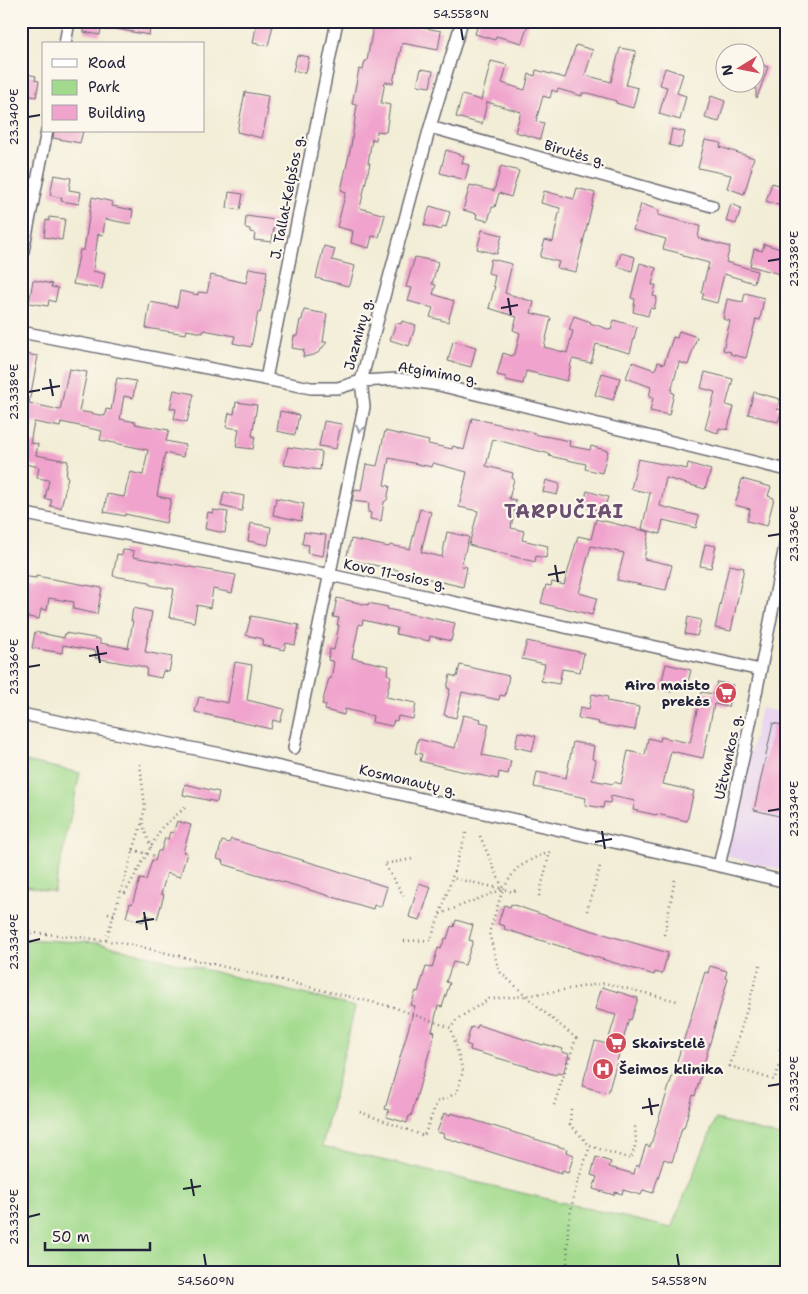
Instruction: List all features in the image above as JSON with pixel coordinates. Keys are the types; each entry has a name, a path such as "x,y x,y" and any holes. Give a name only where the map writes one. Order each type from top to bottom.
{"street":[{"path":"65,42 70,21"},
{"name":"J. Tallat-Kelpšos g.","path":"266,379 337,21"},
{"name":"Jazminų g.","path":"294,748 364,407 361,381 430,127 462,21"},
{"name":"Birutės g.","path":"430,127 712,206"},
{"path":"21,261 47,132"},
{"name":"Atgimimo g.","path":"21,332 311,388 338,388 361,381 398,379 438,385 787,470"},
{"name":"Kovo 11-osios g.","path":"21,513 330,576 760,670"},
{"name":"Užtvankos g.","path":"719,866 745,749 787,536"},
{"name":"Kosmonautų g.","path":"21,714 226,755 787,882"}],"path":[{"path":"106,940 145,807 140,764"},
{"path":"120,892 126,893 162,827 186,807"},
{"path":"142,822 151,848"},
{"path":"404,941 431,940 466,833"},
{"path":"480,836 503,889"},
{"path":"133,850 155,856"},
{"path":"539,896 550,852 534,858 516,869 503,889 489,933 499,971 576,1038 554,1105"},
{"path":"404,896 384,864 413,859"},
{"path":"587,911 600,863"},
{"path":"452,878 513,892 517,889"},
{"path":"664,934 675,879"},
{"path":"440,914 503,889"},
{"path":"108,913 114,914"},
{"path":"21,932 106,940 137,946 393,1007 451,1028"},
{"path":"760,965 730,1066 774,1080 784,1056 779,1048"},
{"path":"360,1112 424,1136 437,1102 456,1092 463,1071 451,1028 454,1021 490,999 526,996 605,983 677,1001"},
{"path":"571,1109 570,1124 590,1146 631,1159 636,1143 635,1125"},
{"path":"567,1273 568,1225 574,1190 590,1146"}],"shaded area":[{"path":"761,708 787,714 787,871 726,856"}],"green space":[{"path":"21,760 80,773 54,892 21,885"},
{"path":"21,939 98,943 355,1007 322,1146 671,1228 716,1119 787,1138 787,1273 21,1273"}],"building":[{"path":"85,21 102,21 100,35 84,32"},
{"path":"105,21 151,21 149,35 105,27"},
{"path":"257,21 274,21 268,46 253,43"},
{"path":"374,21 406,21 405,24 441,31 438,50 402,43 393,83 385,82 381,103 390,105 386,132 377,131 376,140 372,139 368,163 370,163 360,208 385,215 379,237 372,236 369,248 351,243 353,231 337,227 346,192 341,190 351,146 357,105 352,104 359,69 363,70 365,61 367,61"},
{"path":"479,21 529,21 522,43 496,36 495,40 475,34"},
{"path":"576,45 593,50 585,75 611,82 620,48 636,51 626,85 638,88 633,108 588,93 582,93 582,96 558,89 557,92 552,90 550,98 543,96 536,121 544,123 540,139 515,132 521,112 487,102 482,124 456,117 462,95 481,100 491,61 507,65 502,83 525,90 529,74 535,76 536,70 565,78"},
{"path":"297,55 309,57 306,73 293,71"},
{"path":"665,68 683,74 677,93 686,96 680,120 659,114 667,87 660,85"},
{"path":"421,69 433,71 430,87 417,85"},
{"path":"21,73 36,76 35,80 39,81 36,97 21,94"},
{"path":"245,92 268,96 266,109 268,110 262,138 237,132"},
{"path":"711,96 725,101 719,122 705,118"},
{"path":"672,129 685,132 681,148 669,145"},
{"path":"54,132 83,132 80,143 53,138"},
{"path":"705,140 721,143 720,147 754,158 744,194 727,188 731,175 698,168"},
{"path":"446,150 464,156 462,163 469,165 465,180 440,173"},
{"path":"501,166 519,171 511,197 499,193 488,221 476,218 477,214 463,210 470,185 494,191"},
{"path":"54,175 71,178 69,190 81,192 79,204 61,201 62,198 50,195"},
{"path":"772,183 787,188 787,208 766,201"},
{"path":"577,188 595,193 576,272 557,268 559,262 540,257 545,240 553,242 560,208 541,203 544,191 574,199"},
{"path":"229,192 243,194 240,210 227,208"},
{"path":"92,197 113,202 112,206 133,210 131,224 105,219 103,235 98,234 93,271 105,274 102,289 73,284 80,250 84,250"},
{"path":"641,204 659,210 658,215 700,226 698,238 730,247 726,262 757,271 754,283 724,274 717,303 702,299 704,293 701,293 709,263 663,249 666,239 633,230"},
{"path":"731,204 741,208 736,224 726,221"},
{"path":"430,206 450,212 446,227 443,226 441,230 424,225"},
{"path":"246,216 275,220 272,242 254,240 255,233 245,228"},
{"path":"49,217 65,219 62,240 44,237 46,220 49,221"},
{"path":"482,230 502,235 497,254 477,249"},
{"path":"764,244 787,251 780,274 750,266 754,249 762,251"},
{"path":"324,246 335,249 332,260 355,266 350,285 316,278"},
{"path":"621,253 635,257 632,271 617,266"},
{"path":"415,257 438,262 432,284 436,285 433,294 454,301 448,322 430,317 433,308 408,301 412,288 406,287"},
{"path":"491,259 512,264 505,293 534,302 531,313 551,318 544,347 567,353 573,331 569,330 574,316 611,330 614,320 637,327 630,353 596,344 591,363 572,359 567,381 526,371 523,384 506,380 506,377 497,375 503,353 512,356 515,354 520,333 513,330 517,317 489,308 495,286 493,286 495,275 488,273"},
{"path":"640,263 656,268 652,285 656,285 653,296 657,297 654,309 650,308 648,316 633,312 635,299 631,298"},
{"path":"249,268 267,271 260,313 258,312 251,347 233,343 235,336 204,330 203,333 187,330 186,334 146,328 150,302 177,307 180,291 198,295 198,292 207,293 211,275 246,283"},
{"path":"33,280 52,284 51,287 58,288 55,302 49,300 48,306 29,303"},
{"path":"745,293 764,298 760,320 756,319 746,358 723,350 730,321 723,319 727,299 743,302"},
{"path":"304,310 327,314 323,342 327,342 319,352 303,357 304,350 292,348 294,336 297,336"},
{"path":"402,321 416,325 409,346 390,340 396,323 401,324"},
{"path":"679,331 697,337 688,365 679,362 671,392 674,393 669,415 650,411 653,398 649,397 651,387 626,378 632,362 655,370 658,362 664,364 673,337 677,338"},
{"path":"453,341 476,347 471,367 448,361"},
{"path":"25,354 38,356 29,403 60,410 69,369 87,372 79,411 105,416 106,409 111,410 117,378 136,381 133,398 124,396 120,419 136,422 135,424 169,430 166,441 185,445 183,457 165,453 157,496 171,499 166,523 125,514 125,516 104,512 107,494 124,497 130,472 143,475 148,450 100,440 102,431 61,422 60,427 34,422 30,443 38,444 36,455 68,461 66,476 68,477 61,508 50,506 52,500 45,499 49,480 37,478 39,467 21,463 21,358 24,359"},
{"path":"705,372 733,379 726,405 734,407 727,430 719,428 718,433 705,429 715,392 701,388"},
{"path":"602,373 620,378 613,400 595,395"},
{"path":"174,390 194,394 187,422 174,419 176,409 170,408"},
{"path":"754,392 780,399 777,409 782,410 778,422 748,414"},
{"path":"236,402 257,405 252,436 255,436 253,449 236,447 239,429 226,427 229,413 234,414"},
{"path":"280,411 299,415 295,435 277,431"},
{"path":"472,418 570,441 569,446 590,450 591,446 608,451 602,473 585,469 586,464 549,456 550,454 493,439 486,466 513,473 512,478 514,479 509,499 516,500 511,528 524,531 522,540 548,546 546,558 536,556 535,562 469,545 478,511 459,507 467,472 433,463 432,467 389,458 384,485 390,486 387,500 384,502 381,521 370,519 371,513 368,512 369,503 352,501 355,489 361,490 366,464 377,466 385,431 429,441 428,444 452,449 453,446 464,450"},
{"path":"324,421 341,424 336,449 319,446"},
{"path":"288,447 322,452 320,470 284,465"},
{"path":"638,459 687,469 688,463 711,470 705,489 666,478 660,506 699,516 696,528 663,520 660,534 642,529 650,493 631,489"},
{"path":"742,479 771,487 768,496 774,498 767,526 747,521 750,509 735,505"},
{"path":"546,480 560,484 557,495 543,492"},
{"path":"587,491 608,497 603,512 583,506"},
{"path":"224,492 244,496 242,511 221,506"},
{"path":"276,498 304,504 301,521 273,515"},
{"path":"420,509 431,512 421,552 442,557 447,532 469,537 461,566 467,567 463,587 346,559 351,539 389,547 390,545 410,549"},
{"path":"213,510 228,512 225,533 205,529 208,512 213,513"},
{"path":"596,519 649,532 644,559 672,565 666,590 617,580 624,553 591,546 579,593 597,598 592,615 541,603 546,585 551,586 552,582 564,585 578,536 591,539"},
{"path":"251,523 271,527 268,545 248,541"},
{"path":"304,532 326,535 323,556 307,553 309,545 302,544"},
{"path":"705,544 716,546 711,568 700,566"},
{"path":"123,550 134,551 133,557 236,575 232,593 213,589 210,608 197,605 194,622 169,617 174,589 150,585 150,582 113,576 117,554 122,555"},
{"path":"729,565 744,568 731,631 715,628"},
{"path":"21,576 36,578 36,576 102,588 97,614 73,609 74,602 49,598 47,610 41,609 39,619 23,616 25,599 21,599"},
{"path":"337,598 368,605 368,603 388,607 387,609 455,623 451,641 430,636 429,641 396,634 397,628 363,620 362,625 359,624 352,658 389,666 387,674 391,676 386,697 416,703 413,719 398,716 397,721 394,720 392,726 372,722 373,716 345,709 344,715 325,710 326,705 322,704 329,678 331,679 334,662 328,660 330,649 334,650 339,625 337,625 339,618 333,617"},
{"path":"133,608 152,612 145,652 172,657 169,672 163,671 161,678 146,675 147,668 95,658 96,651 63,645 62,653 32,648 35,632 64,638 65,633 100,639 100,643 128,648 133,621 131,621"},
{"path":"251,616 299,625 295,645 286,643 284,650 262,645 263,639 246,635"},
{"path":"688,617 701,620 697,636 685,634"},
{"path":"527,641 584,653 580,672 562,669 559,684 541,681 545,664 522,659"},
{"path":"235,662 252,665 247,700 284,709 280,722 273,720 271,729 195,712 199,697 228,703"},
{"path":"666,664 691,670 687,686 674,683 672,692 660,689"},
{"path":"460,665 509,676 505,696 500,695 499,700 462,692 456,718 444,715 450,689 447,688 450,675 457,677"},
{"path":"717,682 733,685 728,707 714,704 703,758 671,751 663,784 694,791 687,821 633,810 635,801 611,796 610,803 604,802 603,808 585,805 586,798 534,787 537,772 566,778 573,742 594,746 592,759 596,760 592,780 621,784 628,751 645,755 648,738 660,741 661,737 690,743 701,692 714,694"},
{"path":"592,694 608,697 607,701 639,707 635,730 598,724 599,722 578,718 580,707 589,709"},
{"path":"463,715 481,719 480,722 489,724 482,755 511,761 508,774 499,772 498,779 420,761 422,754 415,753 418,739 455,748"},
{"path":"773,723 787,726 787,818 754,810"},
{"path":"518,732 536,736 532,751 515,747"},
{"path":"185,784 219,792 217,802 183,795"},
{"path":"177,821 191,825 183,852 187,853 180,877 167,873 161,894 164,895 157,919 146,915 143,922 126,917 140,879 146,880 152,860 155,861 158,851 161,851 165,838 168,839 170,832 173,833"},
{"path":"231,839 387,887 381,907 374,905 373,909 223,864 224,861 217,859 222,841 229,843"},
{"path":"419,883 431,887 420,920 409,917"},
{"path":"511,904 570,924 668,953 662,974 655,972 654,975 504,929 505,926 498,924 504,905 510,907"},
{"path":"456,920 473,925 469,940 473,941 465,965 453,962 446,982 450,983 442,1007 438,1006 432,1031 435,1032 411,1116 409,1116 407,1123 387,1117 389,1110 385,1109 415,1006 411,1005 416,991 418,992 426,967 432,968 438,948 441,949 445,938 447,939 451,926 454,927"},
{"path":"710,966 727,971 725,978 728,979 695,1096 693,1095 672,1162 664,1159 653,1193 643,1190 641,1195 623,1190 622,1194 615,1192 614,1195 593,1189 597,1177 591,1175 596,1157 611,1162 609,1167 634,1174 636,1165 639,1166 646,1145 650,1147 705,972 708,973"},
{"path":"602,987 638,998 631,1020 629,1019 608,1093 582,1086 595,1041 607,1044 616,1015 595,1009"},
{"path":"478,1025 543,1045 563,1049 562,1052 569,1054 563,1074 557,1073 556,1075 470,1050 471,1046 466,1044 471,1027 477,1028"},
{"path":"444,1113 450,1115 451,1113 567,1149 566,1152 574,1155 568,1173 562,1171 561,1174 443,1137 444,1134 437,1132"}],"place":[{"name":"Airo maisto prekės","path":"726,693"},
{"name":"Skairstelė","path":"616,1043"},
{"name":"Šeimos klinika","path":"603,1069"}],"district":[{"name":"TARPUČIAI","path":"564,511"}]}
